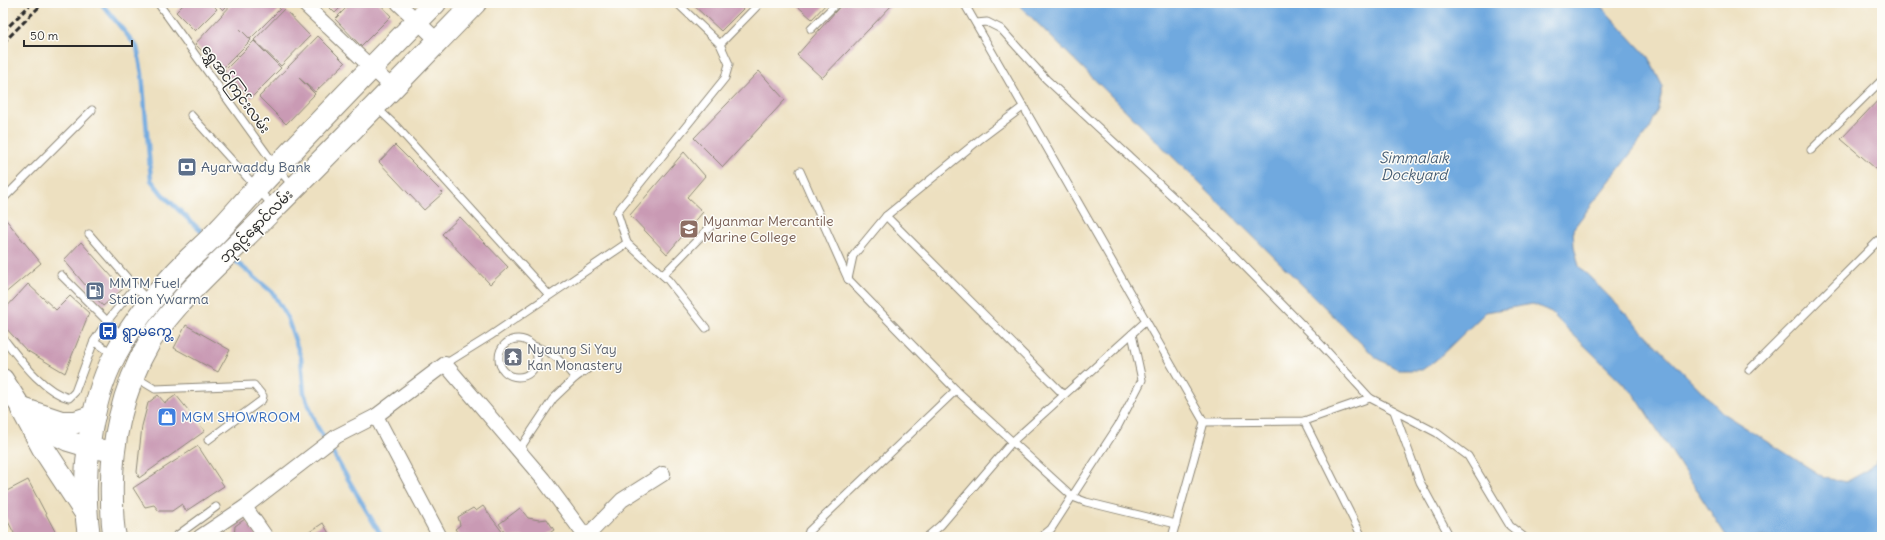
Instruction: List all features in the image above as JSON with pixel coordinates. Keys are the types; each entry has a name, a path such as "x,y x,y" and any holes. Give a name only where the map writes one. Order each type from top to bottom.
{"main road":[{"name":"ဘုရင့်နောင်လမ်း","path":"115,537 112,527 114,452 123,402 133,376 150,341 159,310 186,261 219,230 257,188 435,3"},
{"name":"ဘုရင့်နောင်လမ်း","path":"94,416 105,378 135,321 159,310 202,278 275,208 475,3"},
{"path":"3,379 44,448 85,512"},
{"path":"22,409 62,422 76,422 94,416 88,447 85,512 89,537"},
{"path":"22,409 52,434 88,447 114,452"}],"street":[{"path":"303,3 393,88"},
{"path":"398,3 438,41"},
{"path":"200,537 244,507 337,436 376,416 445,364 519,450 586,537 622,500 663,474"},
{"path":"376,416 440,537"},
{"path":"244,507 266,537"}],"lane":[{"name":"ရွှေအင်ကြင်းလမ်း","path":"158,3 277,168 294,188"},
{"path":"677,3 720,44 729,64 725,78 617,212 627,243 663,275 706,328"},
{"path":"720,44 760,3"},
{"path":"811,29 837,3"},
{"path":"964,3 1204,422 1172,537"},
{"path":"976,23 987,22 1001,29 1046,79 1213,234 1314,337 1370,398 1437,433 1468,456 1510,526 1524,537"},
{"path":"1811,150 1882,80"},
{"path":"375,106 397,127 549,295"},
{"path":"848,279 853,256 886,216 979,140 1024,106"},
{"path":"3,200 92,110"},
{"path":"191,115 275,208"},
{"path":"800,171 848,279 956,390 1073,497 1086,502 1176,524"},
{"path":"886,216 1064,395"},
{"path":"663,275 711,226"},
{"path":"89,234 135,287 159,310"},
{"path":"1748,370 1882,237"},
{"path":"445,364 490,336 627,243"},
{"path":"61,275 108,320 120,347"},
{"path":"3,338 31,373 61,396 69,398 75,392 94,340 135,287"},
{"path":"927,537 942,525 1012,442 1146,321"},
{"path":"1041,537 1051,529 1073,497 1118,426 1142,380 1132,334"},
{"path":"534,346 538,361 530,374 523,377 515,377 508,374 503,369 499,354 502,347 514,338 521,338 529,341 534,346 548,350 558,358 575,378"},
{"path":"94,340 120,347"},
{"path":"519,450 553,399 575,378 589,368"},
{"path":"133,376 155,389 254,385 263,396 262,400 208,440"},
{"path":"806,537 809,531 956,390"},
{"path":"1204,422 1304,421 1370,398"},
{"path":"1394,411 1420,482 1450,537"},
{"path":"1304,421 1362,537"},
{"path":"175,537 216,507"}],"water":[{"name":"Simmalaik Dockyard","path":"1017,3 1598,3 1648,57 1663,87 1658,109 1650,128 1573,229 1574,246 1579,266 1724,414 1825,478 1846,482 1866,471 1882,454 1882,537 1727,537 1634,394 1549,311 1533,304 1486,312 1436,360 1422,370 1399,370 1375,357"}],"building":[{"path":"185,3 211,3 217,9 195,31 176,12"},
{"path":"216,3 230,3 223,10"},
{"path":"233,3 274,3 280,9 221,70 195,44"},
{"path":"325,3 345,3 335,13"},
{"path":"351,3 379,3 391,16 361,46 335,19"},
{"path":"691,3 749,3 721,31"},
{"path":"794,3 827,3 812,19"},
{"path":"843,3 894,3 822,78 797,55"},
{"path":"284,9 310,36 281,66 254,40"},
{"path":"318,36 345,63 315,92 298,77 315,94 286,124 259,97"},
{"path":"254,41 281,68 251,98 224,71"},
{"path":"759,71 785,100 723,167 694,138"},
{"path":"1882,96 1882,174 1841,139"},
{"path":"395,145 443,193 424,210 379,162"},
{"path":"684,152 705,176 687,197 703,212 667,254 630,215"},
{"path":"3,216 41,263 3,295"},
{"path":"460,217 508,267 490,284 442,234"},
{"path":"81,242 123,289 103,306 64,260"},
{"path":"28,284 56,310 70,296 89,313 65,373 26,350 3,325 3,311"},
{"path":"186,325 230,350 218,372 174,348"},
{"path":"158,395 165,403 176,395 205,431 139,478 137,472 142,426 148,403"},
{"path":"198,446 224,486 186,511 182,504 172,511 159,511 154,505 145,507 133,488"},
{"path":"28,480 58,537 16,537 3,512 3,493"},
{"path":"483,506 506,537 461,537 455,529 460,525 458,517 473,508 476,511"},
{"path":"520,508 528,518 539,520 547,519 554,530 544,537 509,537 499,524"},
{"path":"245,519 258,537 234,537 235,526"},
{"path":"323,523 331,537 302,537"}],"waterway":[{"path":"101,3 137,47 142,74 151,180 162,194 205,235"},
{"path":"232,258 273,293 287,317 301,358 304,393 317,426 382,537"}],"railway":[{"path":"3,32 32,3"},
{"path":"3,43 43,3"}],"place":[{"name":"Ayarwaddy Bank","path":"187,167"},
{"name":"Myanmar Mercantile Marine College","path":"689,229"},
{"name":"MMTM Fuel Station Ywarma","path":"95,291"},
{"name":"ရွာမကွေ့","path":"108,331"},
{"name":"Nyaung Si Yay Kan Monastery","path":"513,357"},
{"name":"MGM SHOWROOM","path":"167,417"}]}
